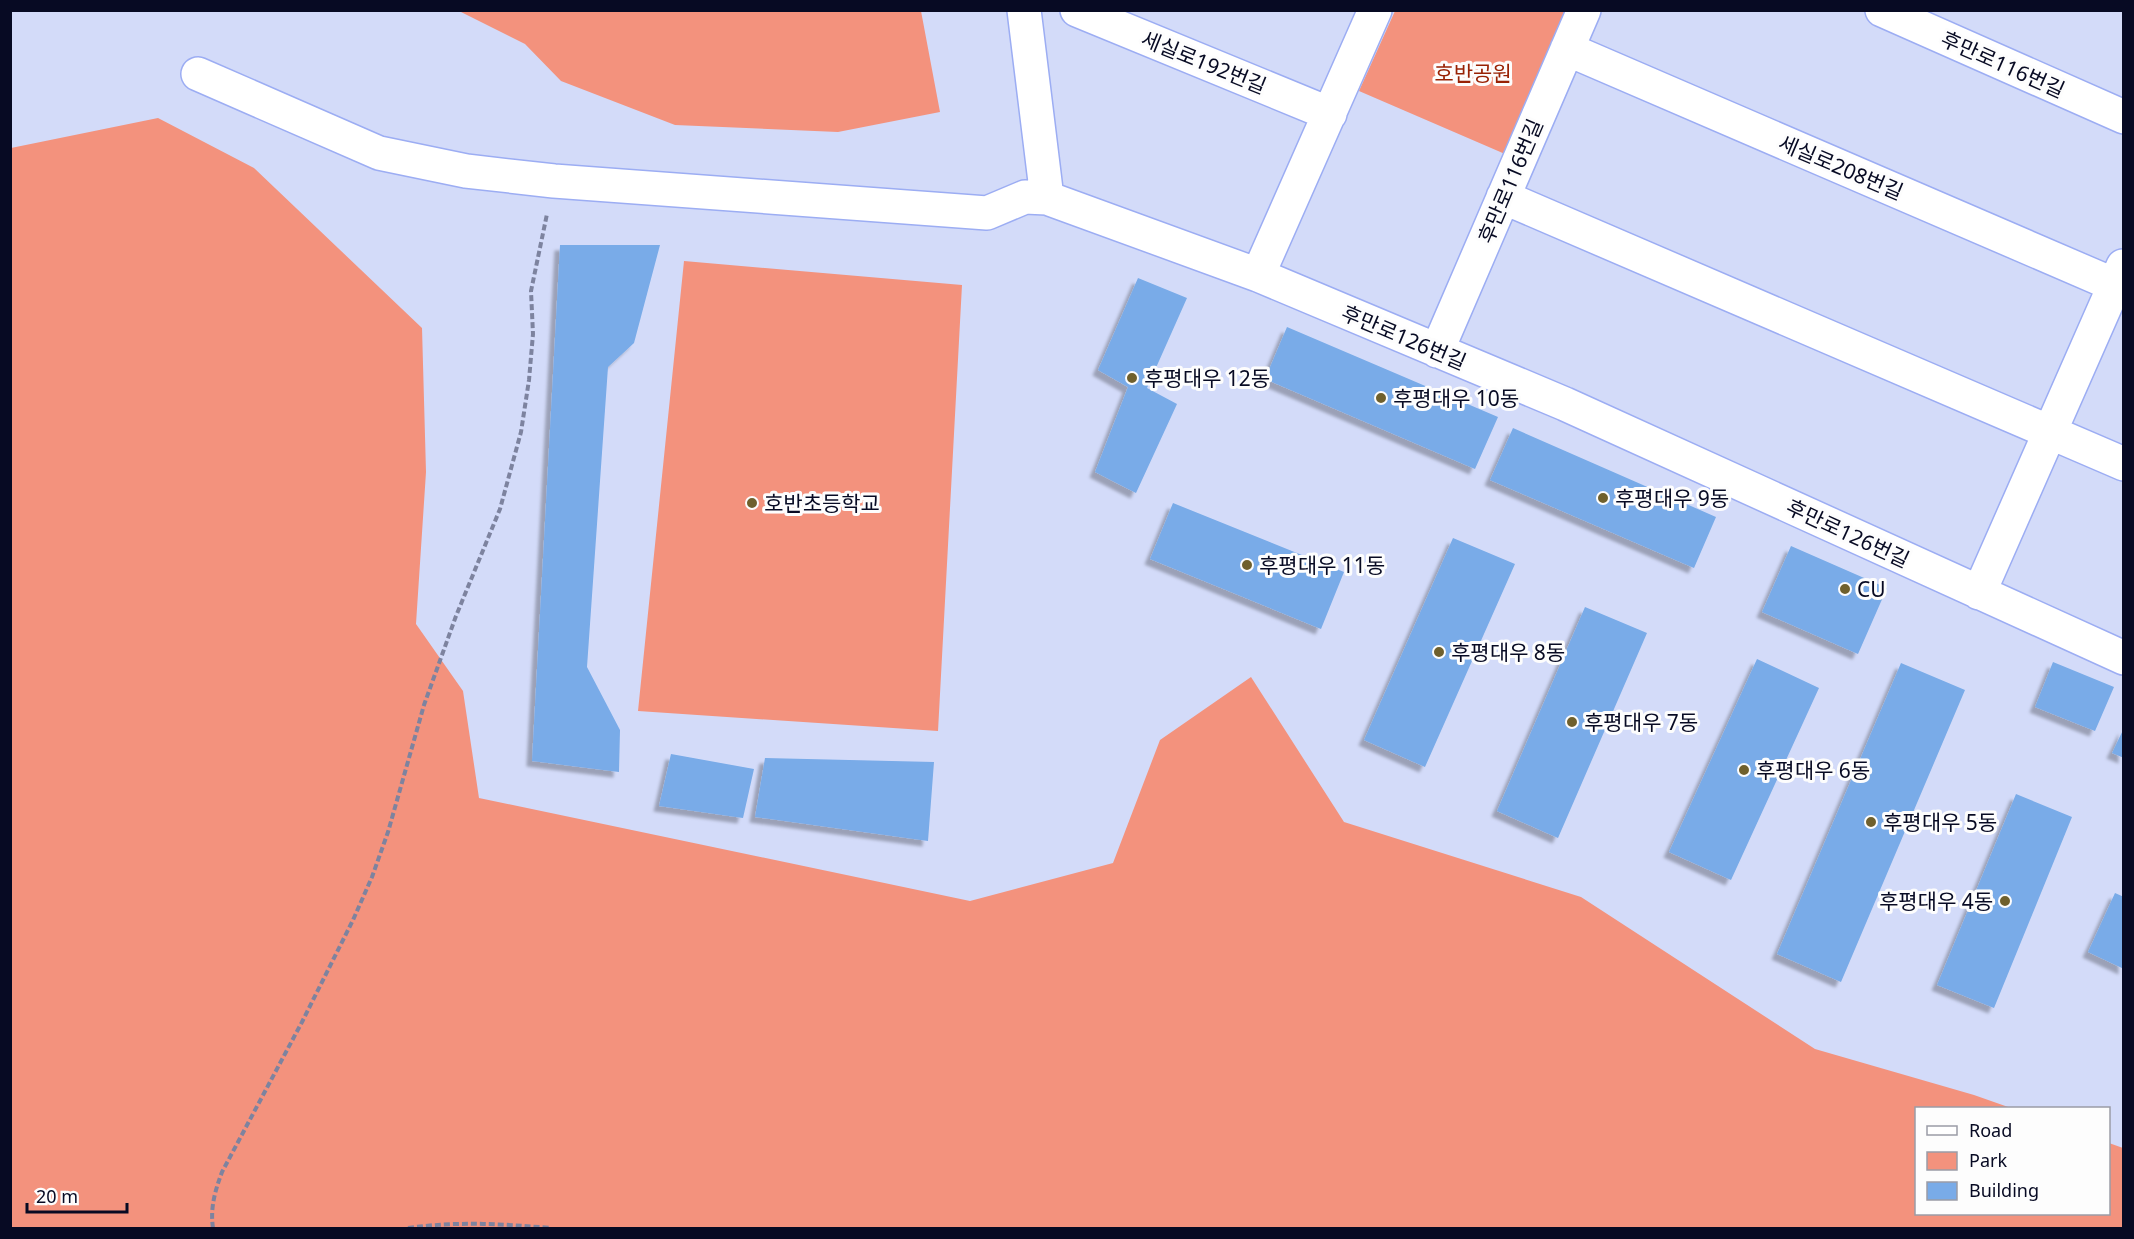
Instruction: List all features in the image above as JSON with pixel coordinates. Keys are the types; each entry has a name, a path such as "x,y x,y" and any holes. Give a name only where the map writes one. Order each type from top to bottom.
{"street":[{"path":"198,74 379,153 466,171 554,181 987,213 1025,197 1047,198 1024,10"},
{"name":"세실로192번길","path":"1077,10 1330,114"},
{"path":"1258,275 1375,10"},
{"name":"후만로116번길","path":"1437,351 1584,10"},
{"name":"후만로116번길","path":"1882,10 2124,117"},
{"name":"세실로208번길","path":"1567,49 2120,279 1979,593"},
{"path":"1503,197 2124,464"},
{"name":"후만로126번길","path":"1047,198 1258,275 1566,404 2124,658"}],"path":[{"path":"213,1228 211,1213 222,1172 302,1022 372,877 388,832 424,705 456,616 500,509 520,432 530,380 533,334 531,291 554,181"},
{"path":"408,1228 480,1223 551,1228"}],"green space":[{"path":"459,11 921,11 940,112 838,132 675,125 561,81 525,44"},
{"name":"호반공원","path":"1395,11 1568,11 1505,154 1359,91"},
{"path":"158,118 254,168 422,328 426,472 416,624 463,691 479,798 970,901 1113,863 1160,740 1251,677 1344,822 1581,897 1815,1049 2008,1107 1915,1107 1915,1215 2110,1215 2110,1143 2123,1148 2123,1228 11,1228 11,148"},
{"path":"684,261 962,285 938,731 638,711"}],"building":[{"path":"560,245 660,245 634,343 608,367 587,667 620,730 619,772 532,761"},
{"name":"후평대우 12동","path":"1138,278 1187,298 1147,388 1177,404 1136,493 1095,472 1128,387 1098,370"},
{"name":"후평대우 10동","path":"1287,327 1498,417 1475,469 1265,379"},
{"name":"후평대우 9동","path":"1513,428 1716,517 1694,568 1490,480"},
{"name":"후평대우 11동","path":"1173,503 1344,572 1321,629 1150,559"},
{"name":"후평대우 8동","path":"1453,538 1515,564 1425,767 1364,740"},
{"path":"1791,546 1887,588 1858,654 1762,612"},
{"name":"후평대우 7동","path":"1585,607 1647,633 1558,838 1497,811"},
{"name":"후평대우 6동","path":"1757,659 1819,688 1731,880 1669,852"},
{"path":"2053,662 2114,687 2095,731 2035,707"},
{"name":"후평대우 5동","path":"1901,663 1965,690 1841,982 1777,954"},
{"path":"2124,728 2124,758 2112,753"},
{"path":"671,754 754,769 743,818 659,806"},
{"path":"765,758 934,762 928,841 755,817"},
{"name":"후평대우 4동","path":"2016,794 2072,817 1994,1008 1937,985"},
{"path":"2115,893 2124,897 2124,969 2088,952"}],"place":[{"name":"후평대우 12동","path":"1132,378"},
{"name":"후평대우 10동","path":"1381,398"},
{"name":"후평대우 9동","path":"1603,498"},
{"name":"호반초등학교","path":"752,503"},
{"name":"후평대우 11동","path":"1247,565"},
{"name":"CU","path":"1845,589"},
{"name":"후평대우 8동","path":"1439,652"},
{"name":"후평대우 7동","path":"1572,722"},
{"name":"후평대우 6동","path":"1744,770"},
{"name":"후평대우 5동","path":"1871,822"},
{"name":"후평대우 4동","path":"2005,901"}]}
